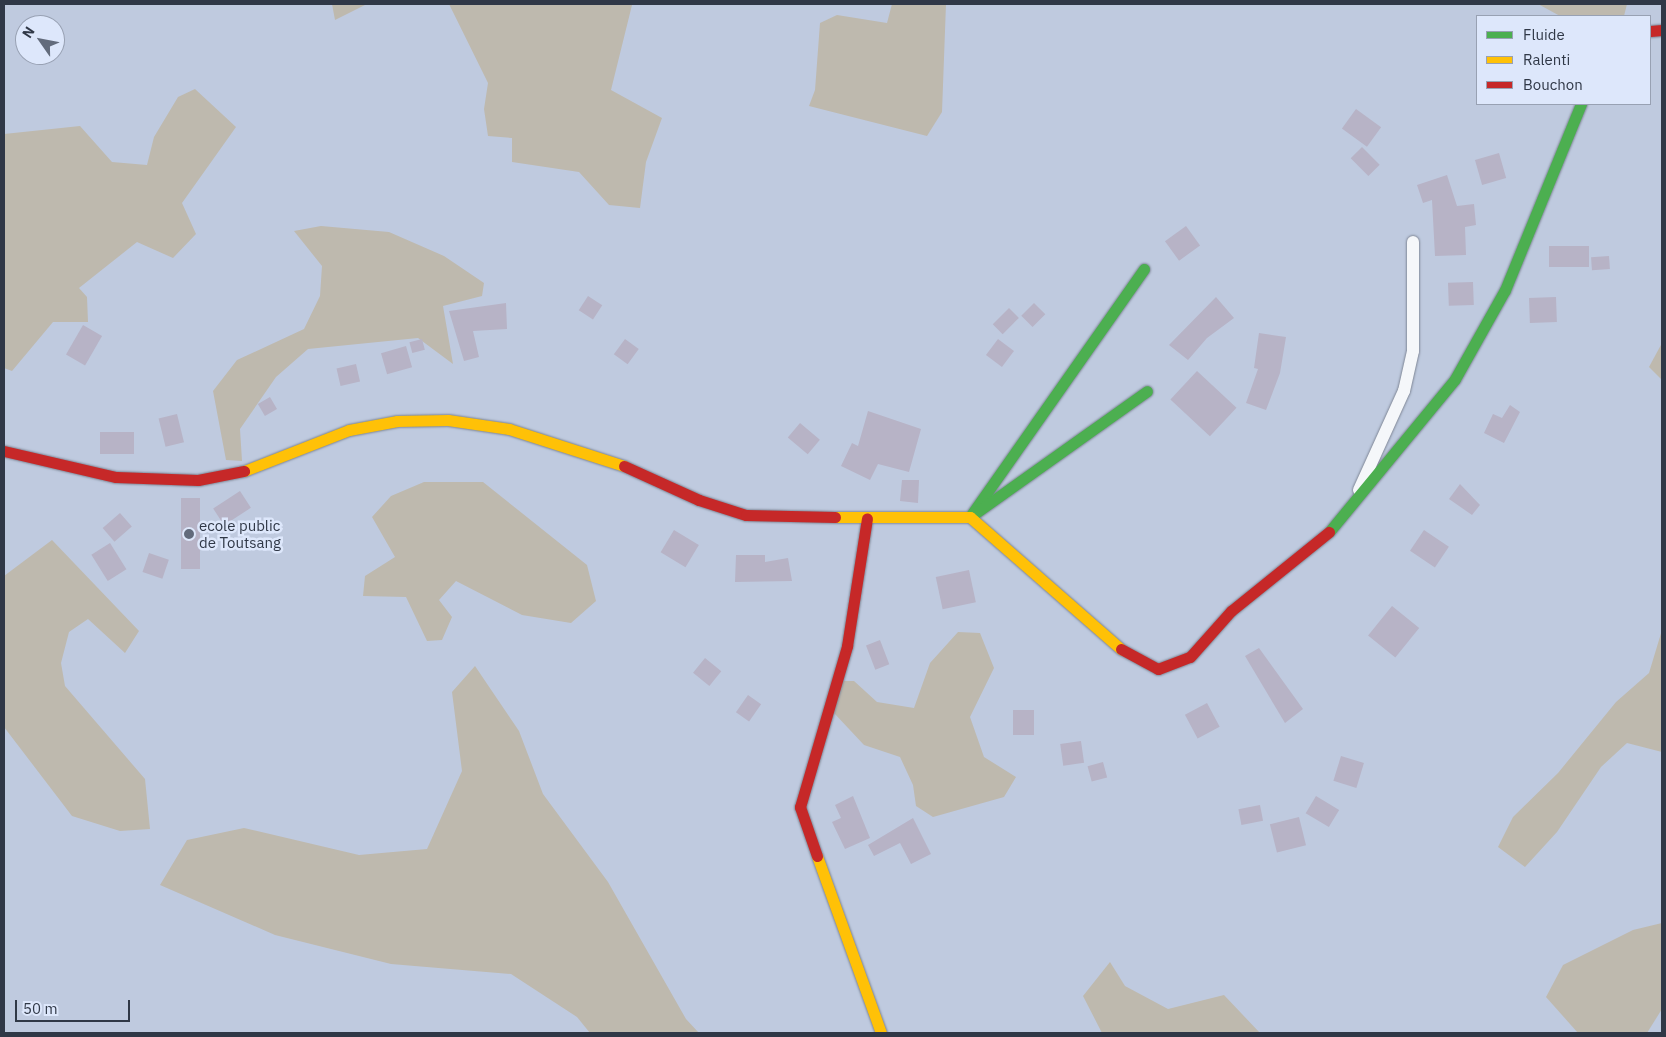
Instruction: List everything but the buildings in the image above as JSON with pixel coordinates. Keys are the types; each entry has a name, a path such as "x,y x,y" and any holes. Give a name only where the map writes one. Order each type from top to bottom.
{"street":[{"path":"4,451 116,477 198,480 251,470 349,430 397,421 448,420 561,442 746,514 867,519 914,514 970,517 1010,549 1066,608 1128,655 1158,669 1190,657 1231,611 1323,539 1354,504 1455,379 1482,335 1505,290 1581,105"},
{"path":"1354,504 1404,391 1415,314 1413,242"},
{"path":"970,517 1144,270"},
{"path":"970,517 1147,391"},
{"path":"867,519 847,646 800,807 881,1033"}],"shaded area":[{"path":"332,4 367,4 335,20"},
{"path":"449,4 632,5 611,90 662,118 646,162 640,208 609,205 579,172 512,162 512,138 488,136 484,109 488,83"},
{"path":"892,4 946,4 942,112 927,136 809,106 815,90 820,23 837,15 887,23"},
{"path":"1538,4 1627,4 1624,15 1558,15"},
{"path":"195,89 236,127 182,203 196,234 173,258 137,242 79,288 87,297 88,322 53,322 12,371 4,368 4,134 80,126 112,162 147,165 154,137 178,97"},
{"path":"321,226 389,232 444,256 484,283 482,296 443,306 453,364 418,338 308,349 276,377 240,429 242,461 226,460 213,391 237,360 304,329 320,296 322,266 294,231"},
{"path":"1662,343 1662,380 1649,367"},
{"path":"424,482 483,482 587,565 596,601 571,623 522,615 456,581 439,600 452,617 442,640 427,641 406,597 363,596 365,576 395,557 372,517 391,496"},
{"path":"52,540 139,631 125,653 88,619 69,632 61,663 65,686 145,779 150,829 120,831 72,816 4,727 4,576"},
{"path":"1662,630 1662,752 1627,743 1601,767 1557,832 1525,867 1498,847 1513,817 1558,773 1616,702 1649,673"},
{"path":"958,632 980,633 994,668 970,717 984,757 1016,777 1004,797 933,817 916,806 913,785 900,757 864,745 834,713 838,681 854,681 877,702 914,708 930,663"},
{"path":"475,666 519,731 543,794 608,882 686,1019 699,1033 590,1033 577,1017 511,974 391,964 275,935 160,885 187,840 244,828 359,855 427,849 462,771 452,692"},
{"path":"1662,923 1662,1009 1647,1033 1578,1033 1546,997 1563,965 1633,930"},
{"path":"1110,962 1125,986 1168,1009 1224,995 1260,1033 1102,1033 1083,996"}],"traffic: fast":[{"path":"1329,532 1455,379 1505,290 1581,105"},
{"path":"1144,269 970,517 1147,391"}],"traffic: slow":[{"path":"244,471 349,430 397,421 448,420 509,429 624,466"},
{"path":"835,517 970,517 1121,649"},
{"path":"817,856 881,1033"}],"traffic: jam":[{"path":"1651,31 1662,30"},
{"path":"4,451 116,477 198,480 244,471"},
{"path":"624,466 699,500 746,515 835,517"},
{"path":"817,856 800,807 847,646 867,519"},
{"path":"1121,649 1158,669 1190,657 1231,611 1329,532"}],"place":[{"name":"ecole public de Toutsang","path":"189,534"}]}
